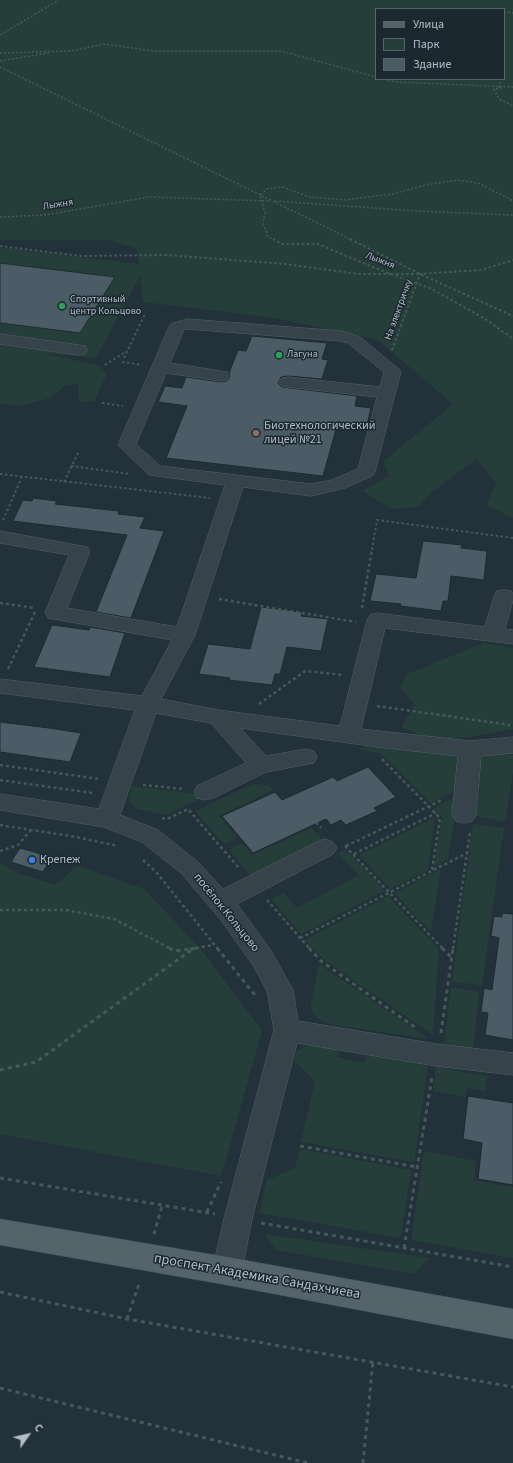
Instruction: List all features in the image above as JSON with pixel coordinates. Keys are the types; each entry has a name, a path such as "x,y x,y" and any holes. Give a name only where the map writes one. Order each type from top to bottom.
{"main road":[{"name":"проспект Академика Сандахчиева","path":"0,1232 227,1271 513,1324"}],"street":[{"path":"187,324 342,336 354,340 393,371 366,472 338,484 311,490 155,471 127,445 160,367 177,327 187,324"},
{"path":"0,339 79,350"},
{"path":"160,367 221,376"},
{"path":"288,382 387,393"},
{"path":"107,819 148,704 185,635 236,481"},
{"path":"0,537 80,551 55,613 185,635"},
{"path":"493,635 504,596"},
{"path":"349,734 363,677 369,621 513,637"},
{"path":"0,686 148,704 228,718 470,749 513,745"},
{"path":"228,718 261,766"},
{"path":"464,815 470,749"},
{"path":"205,792 261,766 306,757"},
{"name":"посёлок Кольцово","path":"0,802 107,819 150,836 190,868 230,913 262,958 280,990 287,1030 238,1220 227,1271"},
{"path":"219,902 326,848"},
{"path":"287,1030 438,1050 513,1064"}],"path":[{"path":"0,35 59,0"},
{"path":"0,53 71,51 104,44 154,51 281,51 375,77"},
{"path":"0,61 59,51"},
{"path":"0,67 420,274 513,316"},
{"path":"388,80 396,82 499,87 513,86"},
{"path":"499,87 500,80"},
{"path":"499,87 494,89 499,99 513,106"},
{"path":"260,195 267,189 283,187 309,197 345,200 393,194 425,185 458,180 478,183 513,201"},
{"name":"Лыжня","path":"260,195 265,213 263,224 268,237 282,244 318,244 375,268 432,288 487,320 513,339"},
{"name":"Лыжня","path":"0,217 45,215 149,197 320,203 417,211 513,215"},
{"path":"0,246 81,256 167,255 285,264 358,274 420,274"},
{"name":"На электричку","path":"392,350 420,274 481,270 513,260"},
{"path":"124,358 145,314"},
{"path":"105,365 128,350"},
{"path":"64,482 79,451"},
{"path":"0,474 230,501"},
{"path":"0,526 22,476"},
{"path":"198,596 369,621 377,520 513,538"},
{"path":"0,603 36,608 0,686"},
{"path":"228,718 305,671 363,677"},
{"path":"356,703 513,725"},
{"path":"378,755 440,818 432,870"},
{"path":"0,780 116,797"},
{"path":"452,958 346,846 466,788"},
{"path":"159,817 167,819 188,809 321,961 438,1050"},
{"path":"354,854 436,813"},
{"path":"404,1248 438,1050 467,853 471,822 464,815"},
{"path":"0,825 76,837 118,846 125,849"},
{"path":"0,851 18,845 31,830"},
{"path":"300,938 467,853"},
{"path":"139,856 157,874 256,996"},
{"path":"0,910 66,910 114,919 175,951 214,945"},
{"path":"0,1070 36,1062 194,948"},
{"path":"300,1146 417,1167"},
{"path":"207,1212 223,1177"},
{"path":"0,1292 127,1319 373,1361 513,1387"},
{"path":"363,1463 373,1361"},
{"path":"0,1388 308,1463"}],"green space":[{"path":"0,0 513,0 513,518 487,505 496,483 476,459 431,493 418,507 391,509 363,491 389,476 384,461 453,404 378,340 274,318 143,302 140,276 96,358 42,353 98,365 107,374 94,401 79,402 78,384 66,385 50,398 19,406 0,404 0,247 139,264 137,249 110,240 0,240"},
{"path":"484,643 513,648 513,729 470,737 431,740 401,727 415,705 400,688 407,674"},
{"path":"369,744 459,757 459,789 431,803 380,753 358,750"},
{"path":"478,751 513,755 513,772 505,822 476,816 480,789 474,782"},
{"path":"253,784 268,785 273,790 219,816 237,838 224,844 195,811"},
{"path":"132,786 194,794 199,799 166,815 137,809 129,800"},
{"path":"458,796 448,859 434,867 442,817 434,808"},
{"path":"435,817 428,870 390,889 359,855"},
{"path":"473,824 504,828 482,985 452,982"},
{"path":"311,828 327,844 254,879 229,850 242,843 252,855"},
{"path":"346,849 384,891 301,934 271,899 284,893 297,908 359,875 338,853"},
{"path":"0,862 15,872 55,885 78,866 144,889 200,948 262,1031 221,1176 0,1134"},
{"path":"441,869 431,932 394,893"},
{"path":"388,896 439,949 433,1035 323,959 305,940"},
{"path":"319,964 429,1039 329,1024 316,1017 310,1008"},
{"path":"451,987 479,992 473,1051 444,1046"},
{"path":"311,1044 339,1048 337,1057 364,1063 367,1055 428,1065 414,1162 301,1142 315,1081 294,1060 297,1051"},
{"path":"436,1067 487,1076 485,1091 467,1088 466,1097 433,1091"},
{"path":"300,1149 411,1170 401,1238 259,1213 267,1180 295,1168"},
{"path":"424,1151 476,1161 474,1180 513,1187 513,1258 411,1240"},
{"path":"265,1234 430,1258 413,1274 276,1250"}],"building":[{"path":"0,263 115,277 80,333 0,323"},
{"path":"252,336 327,343 322,359 328,360 322,379 288,376 281,377 278,383 282,387 357,396 355,406 371,408 367,425 338,422 323,476 166,458 187,406 158,402 165,386 182,388 186,377 221,382 227,381 230,377 229,373 238,350 246,351"},
{"path":"33,498 57,501 55,504 119,511 118,514 145,517 140,528 164,531 131,618 96,612 127,535 13,521 23,500 32,501"},
{"path":"423,541 462,545 461,548 487,551 484,580 451,576 448,601 443,601 441,611 400,606 401,604 370,601 376,574 416,578"},
{"path":"261,607 302,612 301,616 328,619 321,651 287,647 280,674 275,674 272,685 229,680 230,678 199,674 208,644 250,649"},
{"path":"52,625 89,630 90,627 125,633 110,677 34,667"},
{"path":"0,722 81,733 70,762 0,752"},
{"path":"368,767 396,797 374,808 377,811 346,825 341,820 331,825 326,819 253,853 222,816 275,792 282,800 333,777 337,781"},
{"name":"Крепеж","path":"20,848 52,857 43,872 11,862"},
{"path":"502,913 513,914 513,1040 485,1035 488,1013 481,1012 484,988 492,990 499,938 491,936 494,916 502,917"},
{"path":"468,1096 513,1103 513,1185 478,1179 482,1143 463,1139"}],"place":[{"name":"Спортивный центр Кольцово","path":"62,306"},
{"name":"Лагуна","path":"279,355"},
{"name":"Биотехнологический лицей №21","path":"256,433"},
{"name":"Крепеж","path":"32,860"}]}
